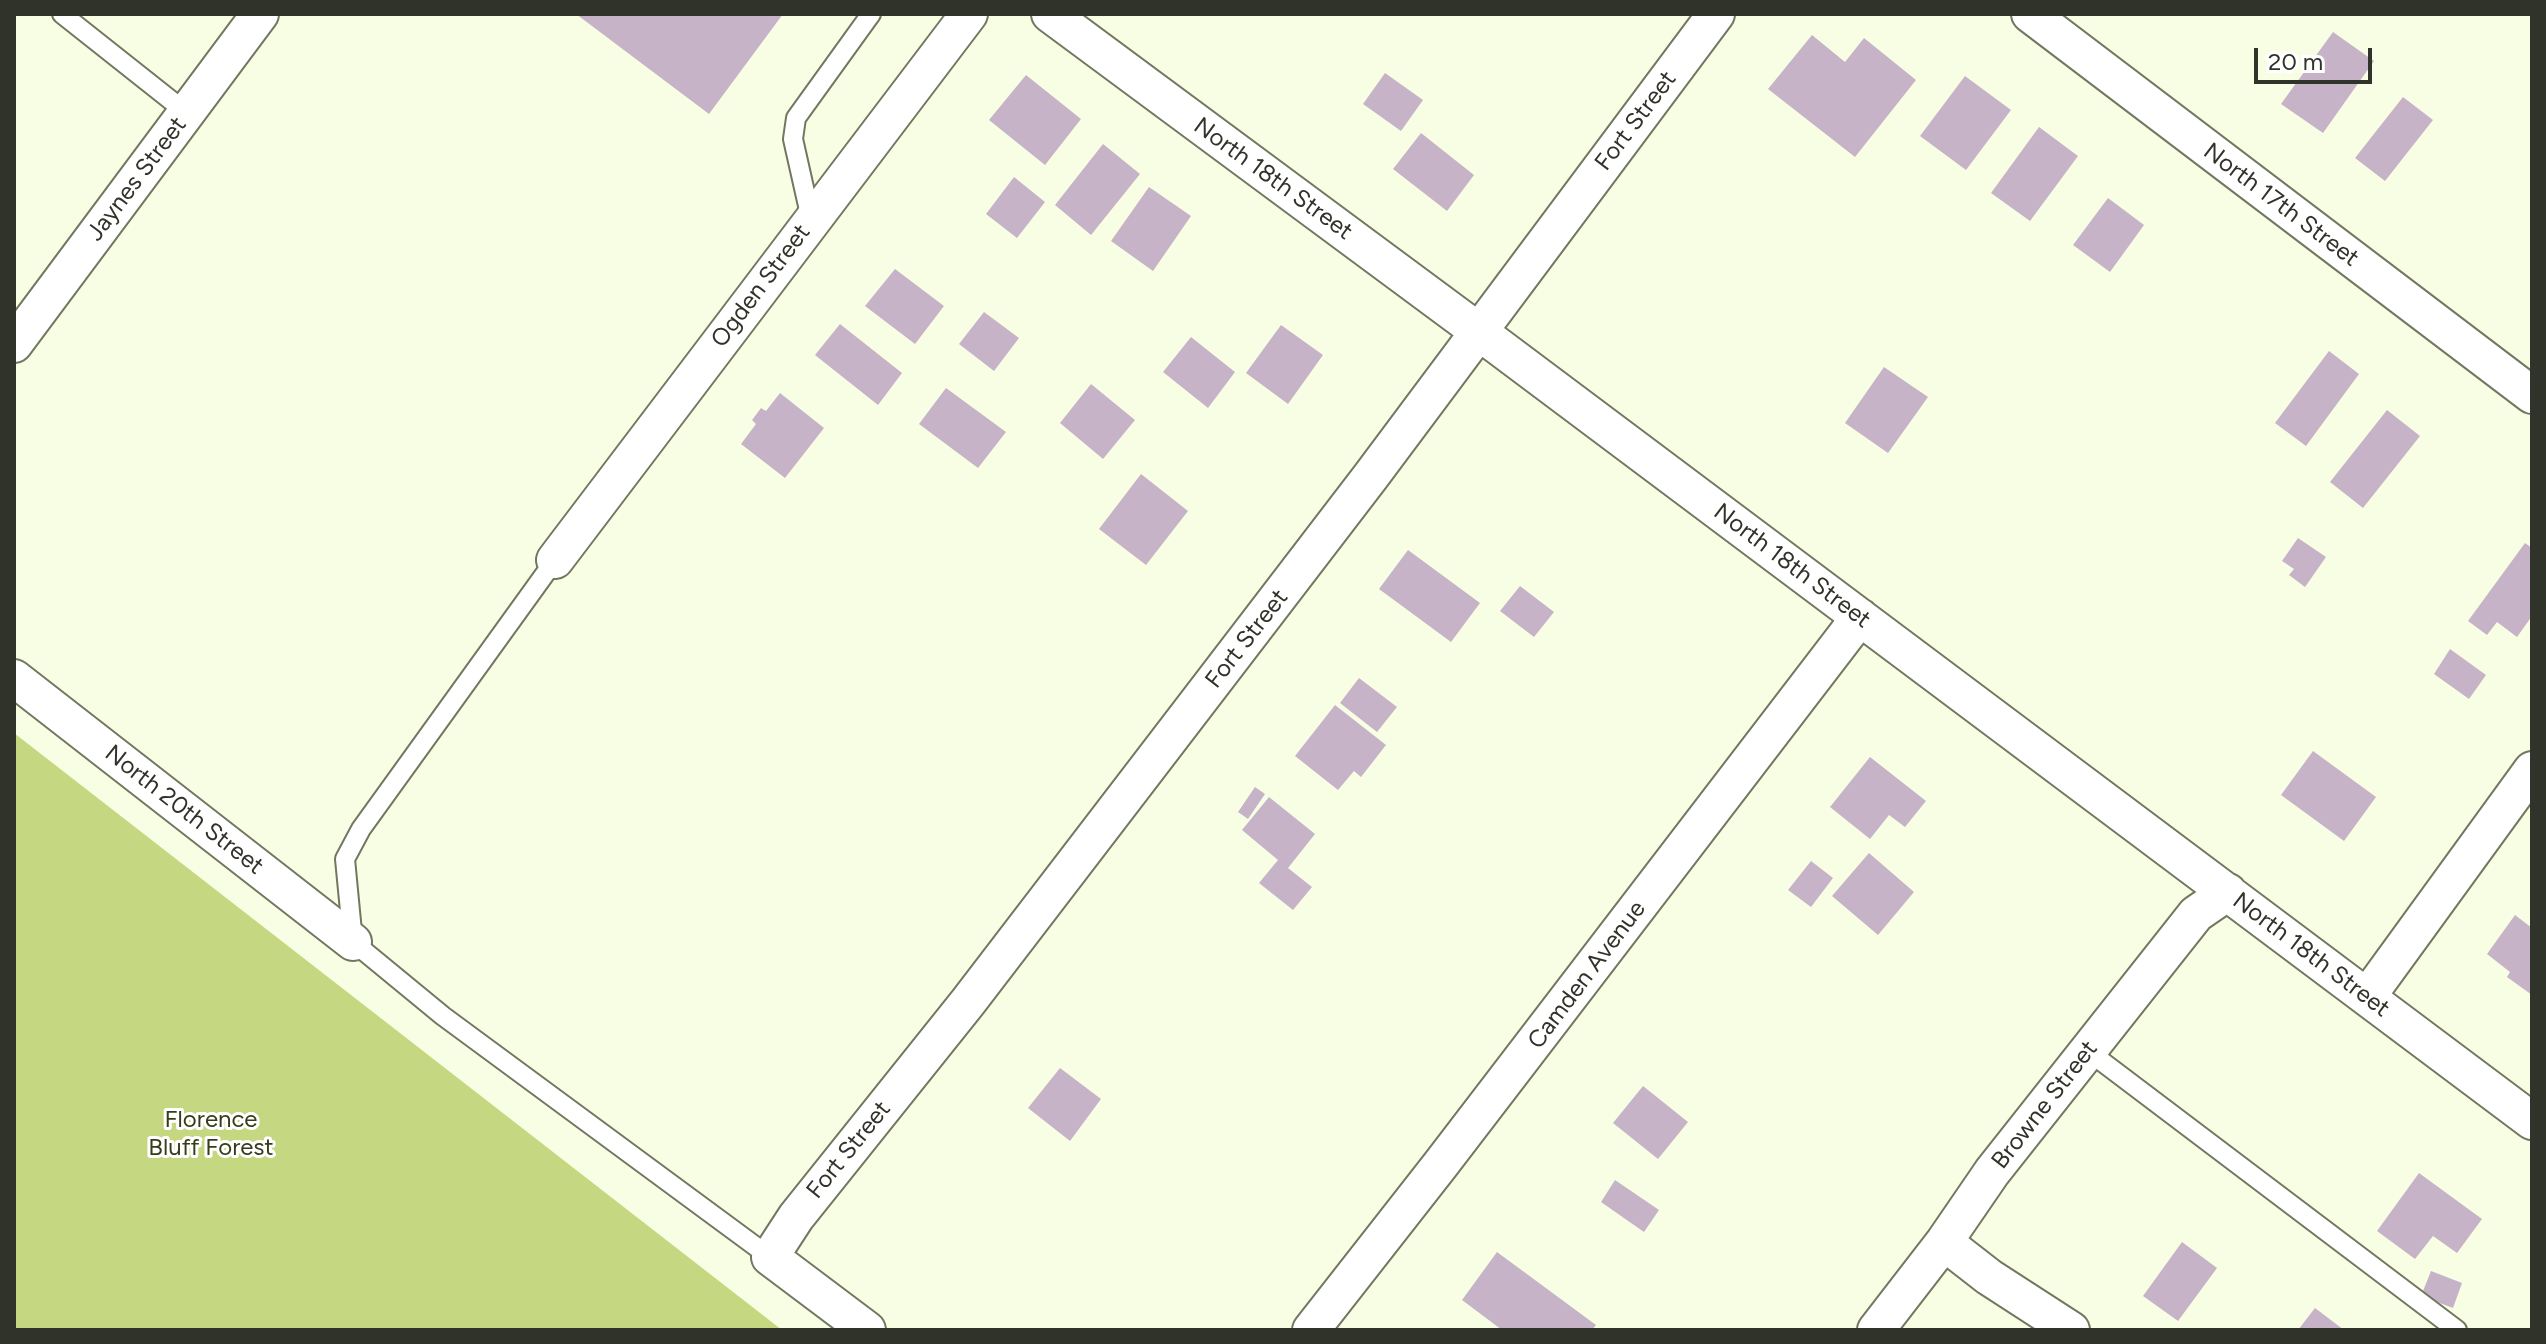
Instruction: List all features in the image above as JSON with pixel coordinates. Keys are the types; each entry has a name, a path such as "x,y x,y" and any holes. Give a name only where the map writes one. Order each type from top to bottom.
{"street":[{"name":"Jaynes Street","path":"14,344 260,14"},
{"name":"Ogden Street","path":"555,560 969,14"},
{"name":"North 18th Street","path":"1050,14 2532,1121"},
{"name":"Fort Street","path":"770,1257 796,1217 968,1002 1371,476 1716,14"},
{"name":"North 17th Street","path":"2030,14 2532,395"},
{"name":"Camden Avenue","path":"1311,1330 1860,617"},
{"name":"North 20th Street","path":"14,678 353,942"},
{"path":"2367,997 2532,770"},
{"name":"Browne Street","path":"1876,1330 1944,1242 1992,1172 2196,914 2228,892"},
{"path":"1944,1242 1989,1277 2071,1330"},
{"path":"770,1257 867,1330"}],"lane":[{"path":"62,14 187,113"},
{"path":"811,219 793,139 796,118 871,14"},
{"path":"555,560 356,839 345,859 353,942 443,1016 770,1257"},
{"path":"2088,1051 2457,1330"}],"green space":[{"name":"Florence Bluff Forest","path":"14,733 782,1330 14,1330"}],"building":[{"path":"576,14 783,14 709,114"},
{"path":"2333,32 2374,61 2323,133 2281,104"},
{"path":"1812,35 1845,62 1864,38 1916,80 1855,157 1768,89"},
{"path":"1385,73 1423,100 1401,131 1363,104"},
{"path":"1026,75 1081,119 1045,165 989,120"},
{"path":"1965,76 2011,110 1966,170 1920,136"},
{"path":"2403,97 2433,120 2385,181 2355,158"},
{"path":"2039,127 2078,156 2030,221 1991,193"},
{"path":"1421,133 1474,175 1447,211 1393,169"},
{"path":"1103,144 1140,174 1091,235 1055,205"},
{"path":"1014,177 1045,202 1017,238 986,214"},
{"path":"1149,187 1191,216 1153,271 1111,241"},
{"path":"2108,198 2144,225 2110,272 2073,245"},
{"path":"895,269 944,306 915,344 865,306"},
{"path":"984,312 1019,338 994,371 959,344"},
{"path":"840,324 902,373 878,405 815,355"},
{"path":"1281,325 1323,355 1288,404 1246,373"},
{"path":"1191,337 1235,372 1208,408 1163,372"},
{"path":"2329,351 2359,374 2306,446 2275,423"},
{"path":"1884,367 1928,397 1888,453 1845,423"},
{"path":"1091,384 1135,420 1103,459 1060,423"},
{"path":"946,388 1006,432 978,468 919,424"},
{"path":"780,393 824,428 785,478 741,444 756,424 752,420 761,408 766,411"},
{"path":"2387,410 2420,436 2363,508 2330,482"},
{"path":"1141,474 1188,511 1146,565 1099,529"},
{"path":"2298,538 2326,557 2305,587 2289,575 2294,569 2282,561"},
{"path":"2525,543 2532,548 2532,616 2517,637 2497,622 2487,635 2468,621"},
{"path":"1408,550 1480,603 1451,642 1379,589"},
{"path":"1520,586 1554,612 1534,637 1500,611"},
{"path":"2450,649 2486,675 2469,699 2434,674"},
{"path":"1359,678 1397,707 1377,732 1340,703"},
{"path":"1335,705 1386,745 1361,777 1354,771 1338,790 1295,756"},
{"path":"2313,751 2376,797 2344,841 2281,795"},
{"path":"1870,757 1926,801 1905,827 1889,815 1870,839 1830,807"},
{"path":"1255,787 1265,794 1248,819 1238,812"},
{"path":"1269,797 1315,834 1288,868 1312,887 1293,910 1259,883 1278,860 1242,830"},
{"path":"1869,853 1914,892 1878,935 1832,896"},
{"path":"1811,861 1833,878 1811,907 1788,890"},
{"path":"2515,915 2532,928 2532,995 2507,977 2510,972 2487,954"},
{"path":"1060,1068 1101,1099 1070,1141 1028,1108"},
{"path":"1643,1086 1688,1122 1658,1159 1613,1123"},
{"path":"2419,1173 2482,1219 2457,1253 2433,1236 2415,1259 2377,1231"},
{"path":"1615,1180 1659,1210 1644,1232 1601,1202"},
{"path":"2182,1242 2217,1268 2178,1321 2143,1296"},
{"path":"1497,1252 1596,1325 1592,1330 1502,1330 1462,1300"},
{"path":"2431,1271 2462,1283 2453,1308 2421,1296"},
{"path":"2315,1308 2344,1330 2298,1330"}]}
